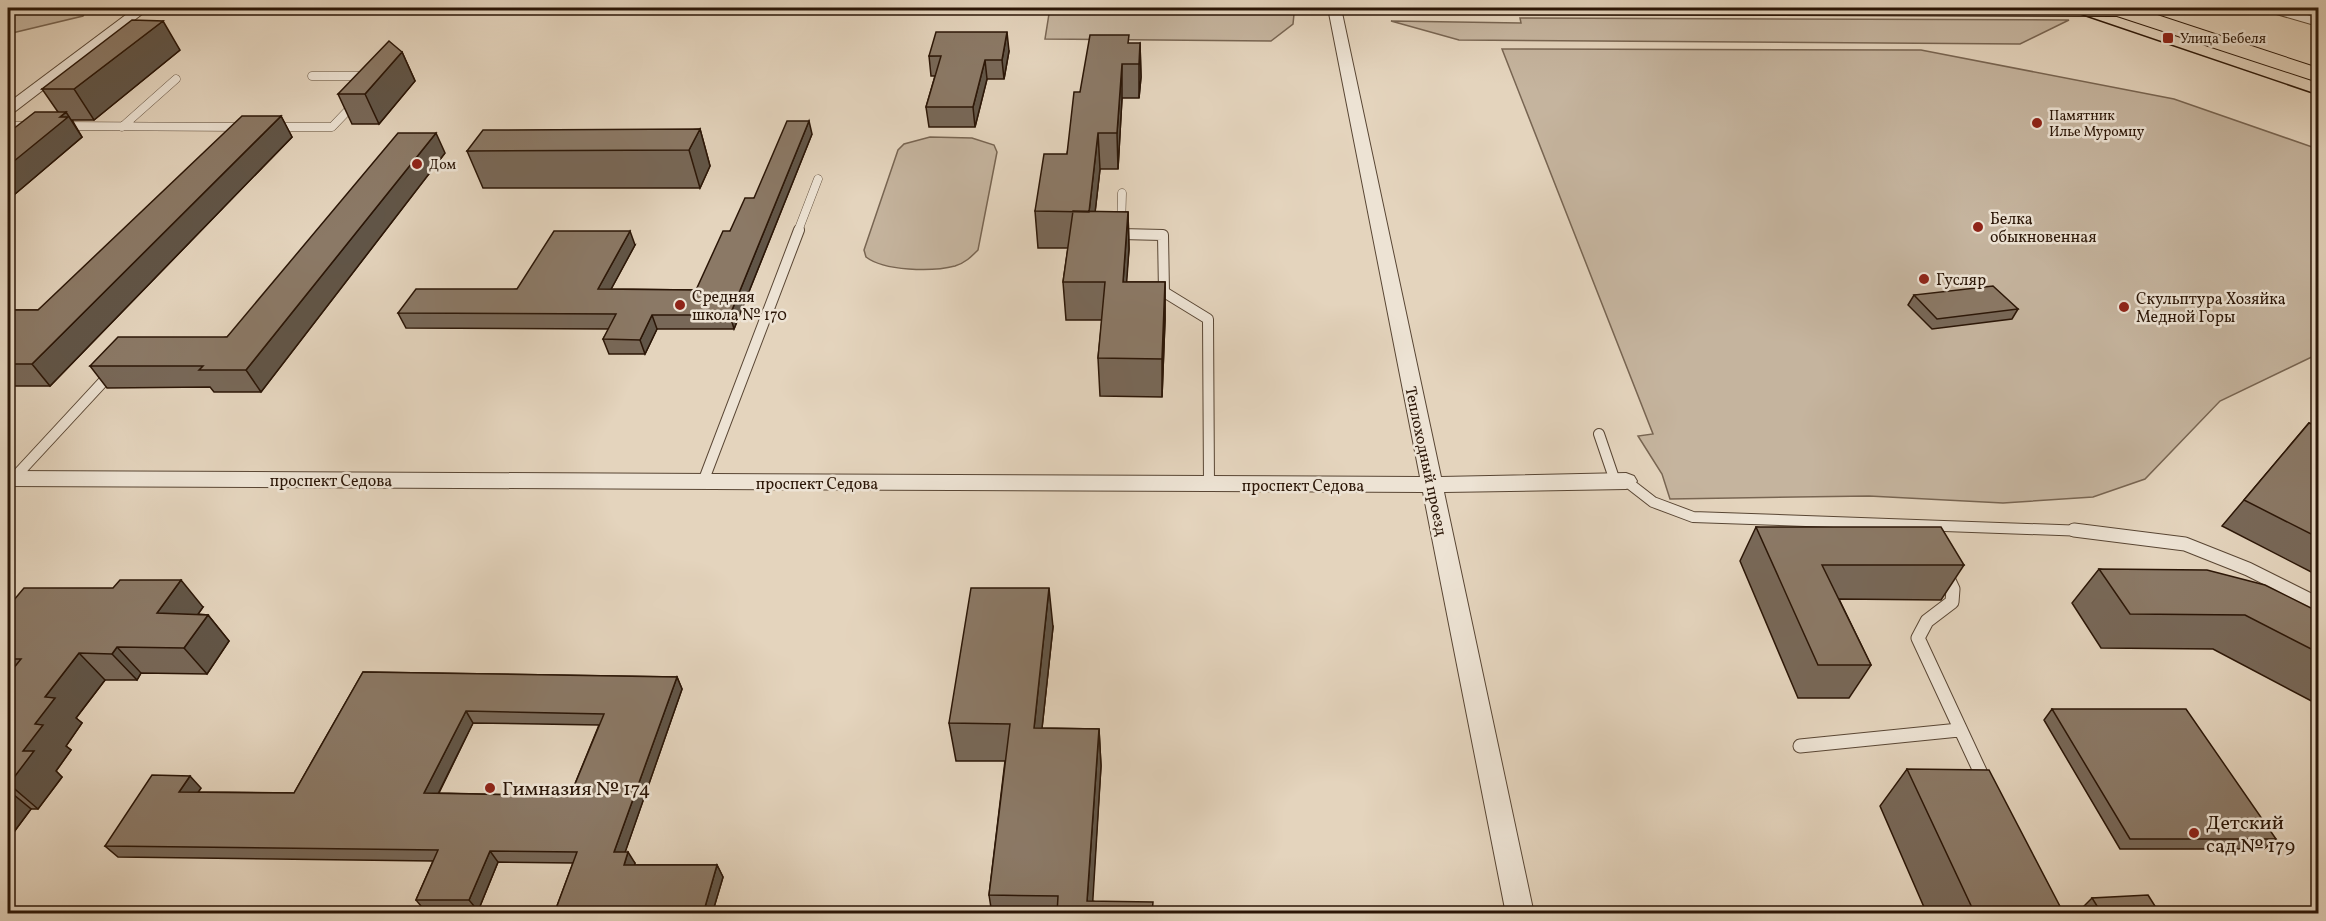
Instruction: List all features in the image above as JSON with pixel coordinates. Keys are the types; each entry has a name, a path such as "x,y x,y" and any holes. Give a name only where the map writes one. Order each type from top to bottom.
{"main road":[{"path":"1462,8 2120,8 2319,75"},
{"path":"2168,8 2319,56"}],"street":[{"path":"8,110 143,8"},
{"name":"Теплоходный проезд","path":"1334,8 1520,914"},
{"path":"2271,8 2319,22"},
{"name":"проспект Седова","path":"10,479 1209,485 1621,481"}],"lane":[{"path":"312,76 380,76"},
{"path":"122,127 176,79"},
{"path":"262,127 332,127 364,93"},
{"path":"8,126 42,126"},
{"path":"53,126 250,127"},
{"path":"703,482 818,179"},
{"path":"1122,193 1121,234 1163,235 1164,292 1208,319 1209,485"},
{"path":"10,479 118,365"},
{"path":"1599,434 1621,481 1653,502 1693,517 1925,530 2069,529 2185,544 2248,569 2319,604"},
{"path":"1941,563 1953,589 1952,602 1927,621 1917,638 1990,791"},
{"path":"1800,746 1959,730"}],"shaded area":[{"path":"8,9 87,9 83,16 8,34"},
{"path":"1049,14 1294,14 1293,24 1271,41 1045,39"},
{"path":"1520,18 2069,20 2020,44 1459,40 1391,21 1521,23"},
{"path":"1502,49 1921,50 2174,99 2318,149 2318,354 2220,401 2145,479 2093,497 2003,503 1869,496 1670,499 1662,474 1638,436 1653,434"},
{"path":"930,137 972,138 994,145 997,152 978,250 962,263 945,268 896,268 874,262 866,257 864,250 898,150 904,144"}],"building":[{"path":"132,20 163,21 74,89 42,89"},
{"path":"936,32 1007,32 1002,60 985,60 973,107 926,107 941,56 929,56"},
{"path":"1090,35 1129,35 1128,43 1140,43 1139,64 1122,64 1117,133 1098,133 1089,212 1035,211 1044,154 1067,154 1074,92 1080,92"},
{"path":"389,41 402,52 365,94 338,94"},
{"path":"35,112 66,112 60,117 68,117 8,166 8,133"},
{"path":"242,116 281,116 32,364 8,364 8,310 38,310"},
{"path":"787,121 809,121 730,315 652,315 640,340 603,339 616,314 398,313 416,289 517,289 554,231 630,231 598,289 696,290 723,231 730,231 745,198 754,198"},
{"path":"700,129 689,150 467,151 483,130"},
{"path":"398,133 436,133 246,370 199,370 203,366 90,366 118,337 227,337"},
{"path":"1073,211 1128,212 1123,282 1165,282 1162,359 1098,358 1105,282 1063,282"},
{"path":"1993,286 2018,309 1937,319 1914,295"},
{"path":"2309,423 2319,427 2319,538 2244,500"},
{"path":"1756,527 1941,527 1964,565 1822,565 1871,665 1818,665"},
{"path":"2099,569 2207,570 2265,585 2319,612 2319,653 2245,615 2130,614"},
{"path":"120,580 181,580 157,613 208,615 184,648 117,647 112,654 79,653 45,697 55,698 35,724 43,725 23,751 34,751 8,784 8,675 21,659 8,659 8,607 24,588 113,588"},
{"path":"971,588 1049,588 1034,728 1099,729 1087,901 1153,902 1152,914 1057,914 1058,896 989,895 1010,724 949,723"},
{"path":"363,672 677,677 614,852 628,852 624,865 717,865 703,914 554,914 577,852 490,851 469,900 416,900 438,850 105,846 152,775 190,776 179,792 294,793","holes":["466,711 604,714 570,796 424,793"]},
{"path":"2052,709 2186,709 2276,839 2130,839"},
{"path":"1907,769 1989,770 2064,914 1975,914"},
{"path":"2148,895 2160,914 2102,914 2092,898"}],"tram line":[{"path":"2062,8 2318,95"}],"place":[{"name":"Улица Бебеля","path":"2168,38"},
{"name":"Памятник Илье Муромцу","path":"2037,123"},
{"name":"Дом","path":"417,164"},
{"name":"Белка обыкновенная","path":"1978,227"},
{"name":"Гусляр","path":"1924,279"},
{"name":"Средняя школа № 170","path":"680,305"},
{"name":"Скульптура Хозяйка Медной Горы","path":"2124,307"},
{"name":"Гимназия № 174","path":"490,788"},
{"name":"Детский сад № 179","path":"2194,833"}]}
